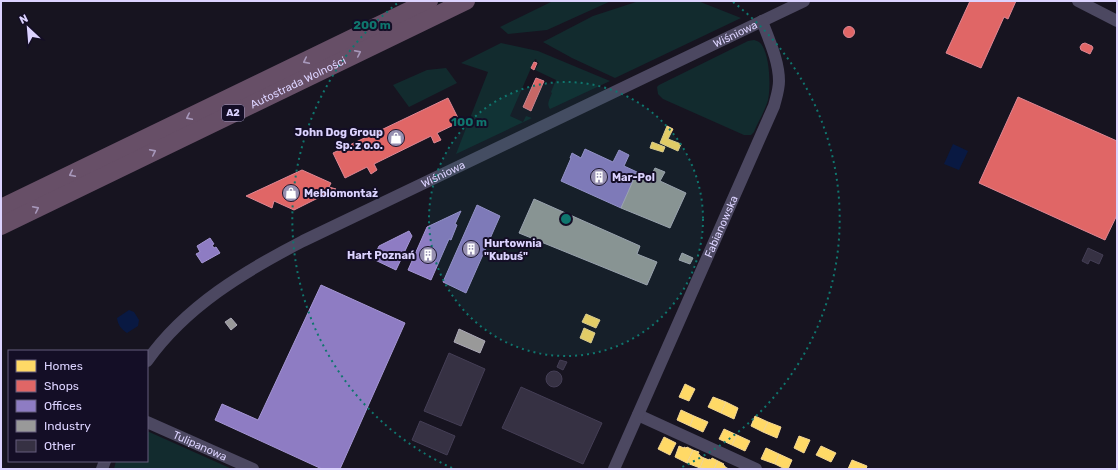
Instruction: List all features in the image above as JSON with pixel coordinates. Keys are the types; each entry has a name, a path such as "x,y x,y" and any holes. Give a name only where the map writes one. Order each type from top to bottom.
{"highway":[{"name":"Autostrada Wolności","path":"1,208 429,1"},
{"name":"Autostrada Wolności","path":"1,226 466,1"}],"street":[{"path":"762,21 804,1"},
{"path":"1078,1 1117,21"},
{"name":"Wiśniowa","path":"148,359 166,336 203,302 266,260 762,21"},
{"name":"Fabianowska","path":"614,469 774,106 779,81 771,46 762,21"},
{"path":"638,415 756,469"},
{"name":"Tulipanowa","path":"148,422 253,469"}],"green space":[{"path":"553,1 611,1 547,30 508,34 500,27"},
{"path":"639,1 698,1 741,18 615,78 572,58 543,42 593,16"},
{"path":"754,40 763,46 765,53 769,70 769,94 767,104 754,132 751,135 744,135 663,99 658,94 657,87 659,85 748,41"},
{"path":"501,43 538,51 610,81 550,109 548,103 556,80 535,70 539,63 535,59 510,116 523,122 526,116 532,118 456,154 488,72 461,63"},
{"path":"446,68 457,83 409,107 393,85 427,70"},
{"path":"148,431 232,469 114,469 116,462 148,462"}],"water":[{"path":"953,144 968,151 959,170 944,164"},
{"path":"129,310 134,312 139,320 138,326 127,333 120,327 117,318"}],"building: Homes":[{"path":"667,126 673,129 668,139 681,144 678,151 660,143"},
{"path":"652,142 665,147 663,152 650,148"},
{"path":"586,314 600,320 596,328 582,322"},
{"path":"584,328 595,333 591,343 580,338"},
{"path":"685,384 695,389 689,401 679,397"},
{"path":"713,397 726,402 721,413 708,407"},
{"path":"726,402 738,408 734,419 721,413"},
{"path":"681,410 694,416 690,426 677,420"},
{"path":"694,416 708,422 703,432 690,426"},
{"path":"755,416 768,422 763,432 751,426"},
{"path":"768,422 781,427 777,438 763,432"},
{"path":"724,429 737,435 732,445 719,439"},
{"path":"737,435 750,441 745,451 732,445"},
{"path":"799,436 810,440 804,453 794,448"},
{"path":"664,437 676,443 670,455 658,449"},
{"path":"679,446 684,448 687,447 693,450 687,463 675,457"},
{"path":"821,446 836,453 831,462 816,455"},
{"path":"766,448 779,454 775,464 761,459"},
{"path":"693,450 699,452 698,454 704,458 700,468 687,463"},
{"path":"779,454 792,460 788,469 775,464"},
{"path":"704,458 711,460 712,458 718,461 714,469 700,468"},
{"path":"852,460 867,466 866,469 848,469"},
{"path":"718,461 724,464 723,465 725,467 729,469 714,469"}],"building: Shops":[{"path":"970,1 1016,1 1008,19 1004,17 981,68 946,53"},
{"path":"847,27 851,27 853,28 853,36 847,37 844,34 844,30"},
{"path":"1085,43 1093,48 1090,54 1081,50 1080,47"},
{"path":"534,62 537,63 534,70 531,68"},
{"path":"536,78 544,81 531,111 523,107"},
{"path":"1018,97 1117,141 1117,215 1105,240 979,183"},
{"name":"John Dog Group Sp. z o.o.","path":"448,98 460,122 437,133 441,140 434,143 431,136 374,164 377,170 371,174 367,167 345,178 333,153"},
{"name":"Meblomontaż","path":"302,170 331,183 329,187 336,189 294,210 274,201 272,208 246,196"}],"building: Offices":[{"name":"Mar-Pol","path":"585,149 613,162 619,150 629,155 624,166 637,172 621,208 561,181 572,153 581,158"},
{"name":"Hurtownia \"Kubuś\"","path":"477,205 500,216 466,293 443,282"},
{"name":"Hart Poznań","path":"461,211 455,224 457,225 451,240 449,239 431,280 408,270 427,227"},
{"path":"409,231 412,236 396,270 373,259 379,246"},
{"path":"210,238 214,244 212,245 214,248 216,247 220,253 202,263 196,254 200,252 197,246"},
{"path":"321,285 405,323 340,469 322,469 215,420 222,404 258,420"}],"building: Industry":[{"path":"655,168 665,172 660,181 686,193 670,228 621,208 637,172 650,178"},
{"path":"534,199 640,246 637,254 657,262 647,285 519,233"},
{"path":"682,253 693,258 690,264 679,260"},
{"path":"231,318 237,325 231,330 225,322"},
{"path":"459,329 485,341 480,353 454,342"}],"building: Other":[{"path":"1088,248 1103,255 1099,264 1090,260 1088,264 1082,261"},
{"path":"449,353 485,369 461,426 424,411"},
{"path":"560,360 567,362 563,370 557,367"},
{"path":"554,371 561,376 562,379 557,386 554,387 547,382 546,379 551,372"},
{"path":"521,387 602,423 583,464 502,428"},
{"path":"420,421 455,436 447,455 412,440"}],"place":[{"name":"John Dog Group Sp. z o.o.","path":"396,138"},
{"name":"Mar-Pol","path":"599,177"},
{"name":"Meblomontaż","path":"291,193"},
{"name":"Hurtownia \"Kubuś\"","path":"471,249"},
{"name":"Hart Poznań","path":"428,255"}]}
